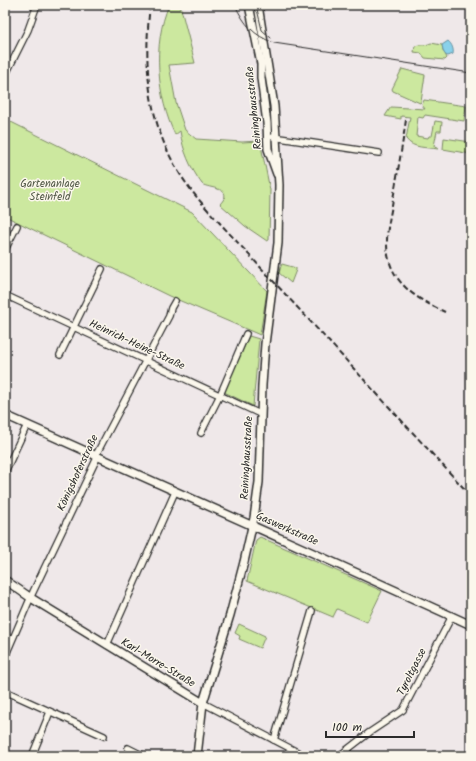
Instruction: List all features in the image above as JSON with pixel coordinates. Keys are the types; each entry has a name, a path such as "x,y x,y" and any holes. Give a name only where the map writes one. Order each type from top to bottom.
{"main road":[{"name":"Reininghausstraße","path":"249,5 261,64 261,78 271,159 279,179"},
{"name":"Reininghausstraße","path":"197,756 203,703 230,615 244,562 252,526 259,482 260,414 266,344 278,243 279,179 274,106 258,5"},
{"path":"256,34 264,36"},
{"name":"Gaswerkstraße","path":"5,415 471,625"},
{"name":"Karl-Morre-Straße","path":"5,580 107,646 203,703"}],"street":[{"path":"5,76 28,30 37,5"},
{"path":"267,135 379,153"},
{"path":"5,250 17,226"},
{"path":"60,355 102,270"},
{"name":"Heinrich-Heine-Straße","path":"5,294 260,414"},
{"name":"Königshoferstraße","path":"5,657 96,460 96,456 169,316 174,301"},
{"path":"201,433 220,395 246,334"},
{"path":"5,472 28,425"},
{"path":"107,646 175,492"},
{"path":"274,740 312,611"},
{"name":"Tyroltgasse","path":"339,756 370,732 403,710 452,616"},
{"path":"5,691 104,736"},
{"name":"Karl-Morre-Straße","path":"203,703 305,756"},
{"path":"32,756 50,712"},
{"path":"128,748 144,756"}],"green space":[{"path":"169,5 180,5 195,63 169,65 176,103 185,130 196,139 242,142 260,141 270,190 269,240 267,241 245,226 220,204 225,194 223,192 202,184 188,159 180,131 175,135 164,104 159,70 160,36"},
{"path":"431,43 442,45 447,58 445,60 425,58 421,53 414,52 415,46"},
{"path":"402,69 425,75 420,103 393,91 392,89"},
{"path":"424,100 466,106 464,121 425,115 423,118 418,117 416,136 428,138 429,136 432,136 435,121 442,122 441,131 437,131 434,146 438,147 438,149 416,146 406,139 410,117 401,116 401,119 385,116 391,107 425,109 422,105"},
{"name":"Gartenanlage Steinfeld","path":"5,119 192,212 267,291 260,335 169,296 5,216"},
{"path":"444,138 471,142 471,154 443,149"},
{"path":"282,264 296,268 291,283 279,273"},
{"path":"249,336 259,339 253,406 224,392"},
{"path":"260,537 382,591 367,622 337,609 333,617 247,581 256,540"},
{"path":"239,624 265,636 260,648 239,639 240,636 235,633"}],"water":[{"path":"448,41 452,45 453,54 448,56 444,53 442,45"}],"tram line":[{"path":"235,5 246,24 255,33 274,43 471,73"},
{"path":"256,5 262,30 271,38"}],"railway":[{"path":"150,5 147,52 151,98 163,141 173,162 186,183 213,215 471,496"},
{"path":"406,120 388,230 388,255 391,267 404,286 413,294 445,312"}]}
